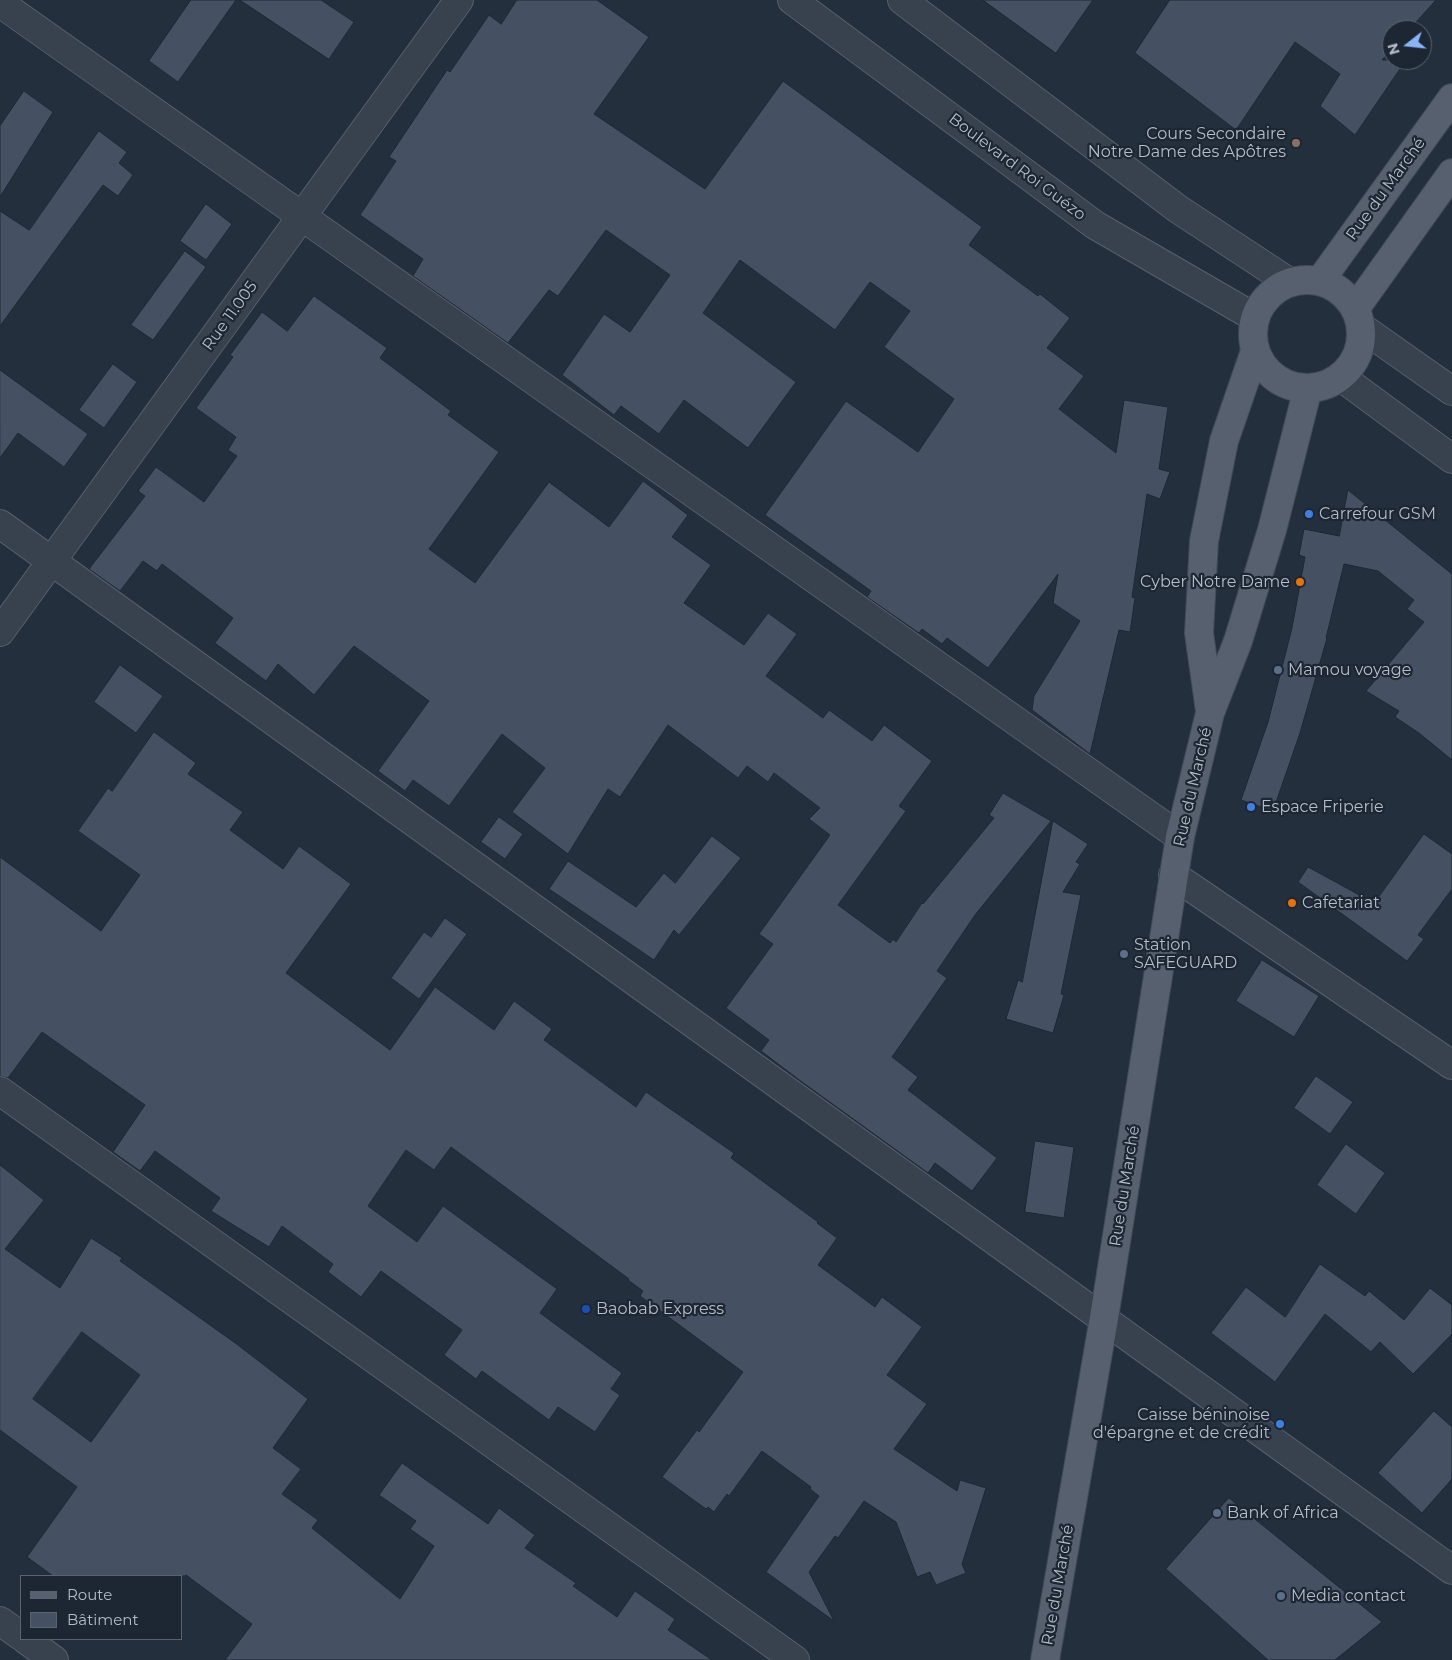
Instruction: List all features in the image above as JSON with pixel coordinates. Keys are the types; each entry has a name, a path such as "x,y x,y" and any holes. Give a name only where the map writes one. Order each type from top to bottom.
{"main road":[{"name":"Rue du Marché","path":"1320,281 1452,98"},
{"path":"1358,318 1452,173"},
{"path":"1320,281 1334,286 1346,296 1358,318 1360,346 1353,364 1341,377 1325,385 1308,388 1290,386 1275,378 1263,366 1255,351 1252,334 1254,317 1262,302 1274,290 1289,282 1320,281"},
{"name":"Rue du Marché","path":"1210,713 1199,633 1204,541 1224,441 1255,351"},
{"name":"Rue du Marché","path":"1045,1660 1104,1318 1180,837 1210,713 1238,641 1269,539 1308,388"}],"street":[{"name":"Rue 11.005","path":"0,632 459,0"},
{"name":"Boulevard Roi Guézo","path":"792,0 1095,225 1254,317"},
{"path":"902,0 1178,209 1289,282"},
{"path":"0,2 1180,837"},
{"path":"1358,318 1452,391"},
{"path":"1341,377 1452,459"},
{"path":"0,524 1452,1570"},
{"path":"1173,875 1452,1065"},
{"path":"0,1091 795,1660"},
{"path":"0,1621 20,1635"},
{"path":"25,1640 54,1660"}],"building":[{"path":"191,0 236,0 178,82 149,61"},
{"path":"240,0 321,0 354,22 329,59"},
{"path":"517,0 597,0 649,37 594,114 705,189 783,81 982,227 969,245 1038,296 1040,294 1070,318 1047,348 1084,376 1059,409 1116,453 1124,400 1168,407 1159,469 1170,472 1160,499 1147,494 1132,597 1135,598 1130,632 1119,630 1090,754 1032,710 1034,696 1080,621 1053,603 1058,574 988,668 947,638 942,644 922,629 919,633 867,597 871,591 765,515 846,401 918,452 954,399 884,347 910,311 870,282 835,330 740,260 703,313 796,382 748,448 684,400 659,434 621,406 614,415 562,375 604,314 630,332 670,275 606,230 558,296 549,290 508,343 413,276 423,259 360,215 396,161 389,157 447,70 450,72 489,15 501,24"},
{"path":"983,0 1093,0 1056,53"},
{"path":"1170,0 1436,0 1418,20 1382,20 1382,70 1399,70 1355,135 1320,106 1340,74 1295,42 1236,130 1135,53"},
{"path":"24,91 53,112 0,197 0,126"},
{"path":"99,131 127,152 119,163 133,175 118,196 103,185 0,326 0,211 29,230"},
{"path":"206,204 232,224 206,260 180,241"},
{"path":"185,251 206,267 153,340 131,325"},
{"path":"314,296 387,348 380,358 451,411 448,415 499,452 429,549 475,583 549,482 609,527 643,481 688,515 672,537 711,565 684,603 744,645 768,613 797,634 766,676 823,718 829,710 872,741 884,725 932,761 899,806 906,811 838,905 890,943 893,939 896,942 922,903 994,818 989,815 1003,793 1051,821 975,915 937,971 947,978 892,1057 918,1077 908,1090 997,1158 972,1191 935,1163 928,1173 802,1082 761,1051 769,1040 726,1008 773,944 759,934 830,835 809,819 820,808 774,773 768,782 747,766 738,778 668,725 620,797 608,789 568,854 512,812 545,768 502,734 449,806 413,780 405,791 378,771 429,701 354,646 314,695 278,664 266,681 215,643 233,618 162,564 157,571 143,561 120,591 89,569 145,496 138,491 156,467 204,502 237,456 228,450 236,437 196,408 233,357 230,355 262,312 287,331"},
{"path":"113,364 137,382 104,428 79,410"},
{"path":"0,370 88,434 64,467 18,433 0,458"},
{"path":"1348,490 1452,574 1452,760 1419,733 1395,717 1399,711 1366,691 1424,622 1407,609 1414,600 1378,571 1344,564 1327,638 1300,733 1273,811 1241,800 1268,722 1292,628 1305,557 1299,555 1304,529 1339,536"},
{"path":"120,665 163,696 136,733 94,702"},
{"path":"154,732 196,763 188,774 243,812 230,830 283,869 299,846 351,884 286,973 390,1050 435,987 494,1030 514,1001 552,1029 544,1040 636,1107 646,1092 734,1153 731,1158 837,1238 818,1265 875,1307 882,1297 922,1327 887,1375 927,1404 894,1449 957,1491 960,1480 986,1488 962,1564 966,1573 936,1585 930,1572 917,1577 896,1522 864,1501 838,1538 835,1536 809,1572 834,1621 766,1572 819,1496 810,1489 811,1487 762,1451 729,1496 727,1494 714,1512 708,1507 706,1509 662,1477 697,1430 699,1432 743,1372 640,1296 643,1291 629,1279 451,1147 434,1170 406,1150 368,1206 417,1242 443,1206 557,1289 540,1313 622,1373 611,1389 620,1395 595,1432 558,1407 549,1420 482,1371 476,1379 444,1355 462,1330 381,1271 361,1297 328,1272 333,1264 282,1226 269,1247 211,1211 220,1198 155,1151 140,1171 113,1152 145,1105 42,1032 8,1078 0,1076 0,857 101,931 140,875 78,831 108,788 112,791"},
{"path":"499,817 523,834 505,859 481,842"},
{"path":"1053,821 1088,844 1076,862 1080,864 1063,892 1081,895 1061,994 1064,995 1053,1033 1006,1019 1018,980 1022,982"},
{"path":"1424,834 1452,854 1452,889 1418,935 1424,939 1407,961 1298,882 1308,867 1374,903"},
{"path":"712,836 741,858 679,935 674,930 654,960 549,889 568,861 636,907 664,873 675,883"},
{"path":"445,918 467,934 419,999 391,978 424,932 431,937"},
{"path":"1262,960 1319,996 1294,1037 1236,1001"},
{"path":"1316,1076 1353,1102 1330,1134 1294,1108"},
{"path":"1035,1141 1074,1147 1064,1218 1025,1212"},
{"path":"1346,1144 1385,1173 1356,1214 1317,1185"},
{"path":"0,1165 44,1200 5,1249 60,1288 91,1238 122,1258 120,1261 238,1345 308,1399 273,1448 301,1469 282,1494 318,1520 312,1528 400,1599 434,1546 410,1529 416,1521 379,1495 402,1463 488,1524 499,1508 535,1535 525,1548 576,1583 573,1586 617,1617 635,1591 675,1619 668,1630 712,1660 225,1660 252,1624 186,1575 52,1575 27,1557 77,1487 0,1430","holes":["82,1332 140,1375 91,1442 33,1399"]},
{"path":"1320,1264 1365,1296 1369,1291 1404,1320 1430,1288 1452,1305 1452,1334 1413,1374 1380,1342 1371,1352 1325,1314 1275,1382 1211,1333 1246,1287 1285,1317"},
{"path":"1434,1411 1452,1427 1452,1479 1422,1513 1378,1473"},
{"path":"1229,1498 1382,1622 1335,1660 1268,1660 1166,1569"}],"place":[{"name":"Cours Secondaire Notre Dame des Apôtres","path":"1296,143"},
{"name":"Carrefour GSM","path":"1309,514"},
{"name":"Cyber Notre Dame","path":"1300,582"},
{"name":"Mamou voyage","path":"1278,670"},
{"name":"Espace Friperie","path":"1251,807"},
{"name":"Cafetariat","path":"1292,903"},
{"name":"Station SAFEGUARD","path":"1124,954"},
{"name":"Baobab Express","path":"586,1309"},
{"name":"Caisse béninoise d'épargne et de crédit","path":"1280,1424"},
{"name":"Bank of Africa","path":"1217,1513"},
{"name":"Media contact","path":"1281,1596"}]}
